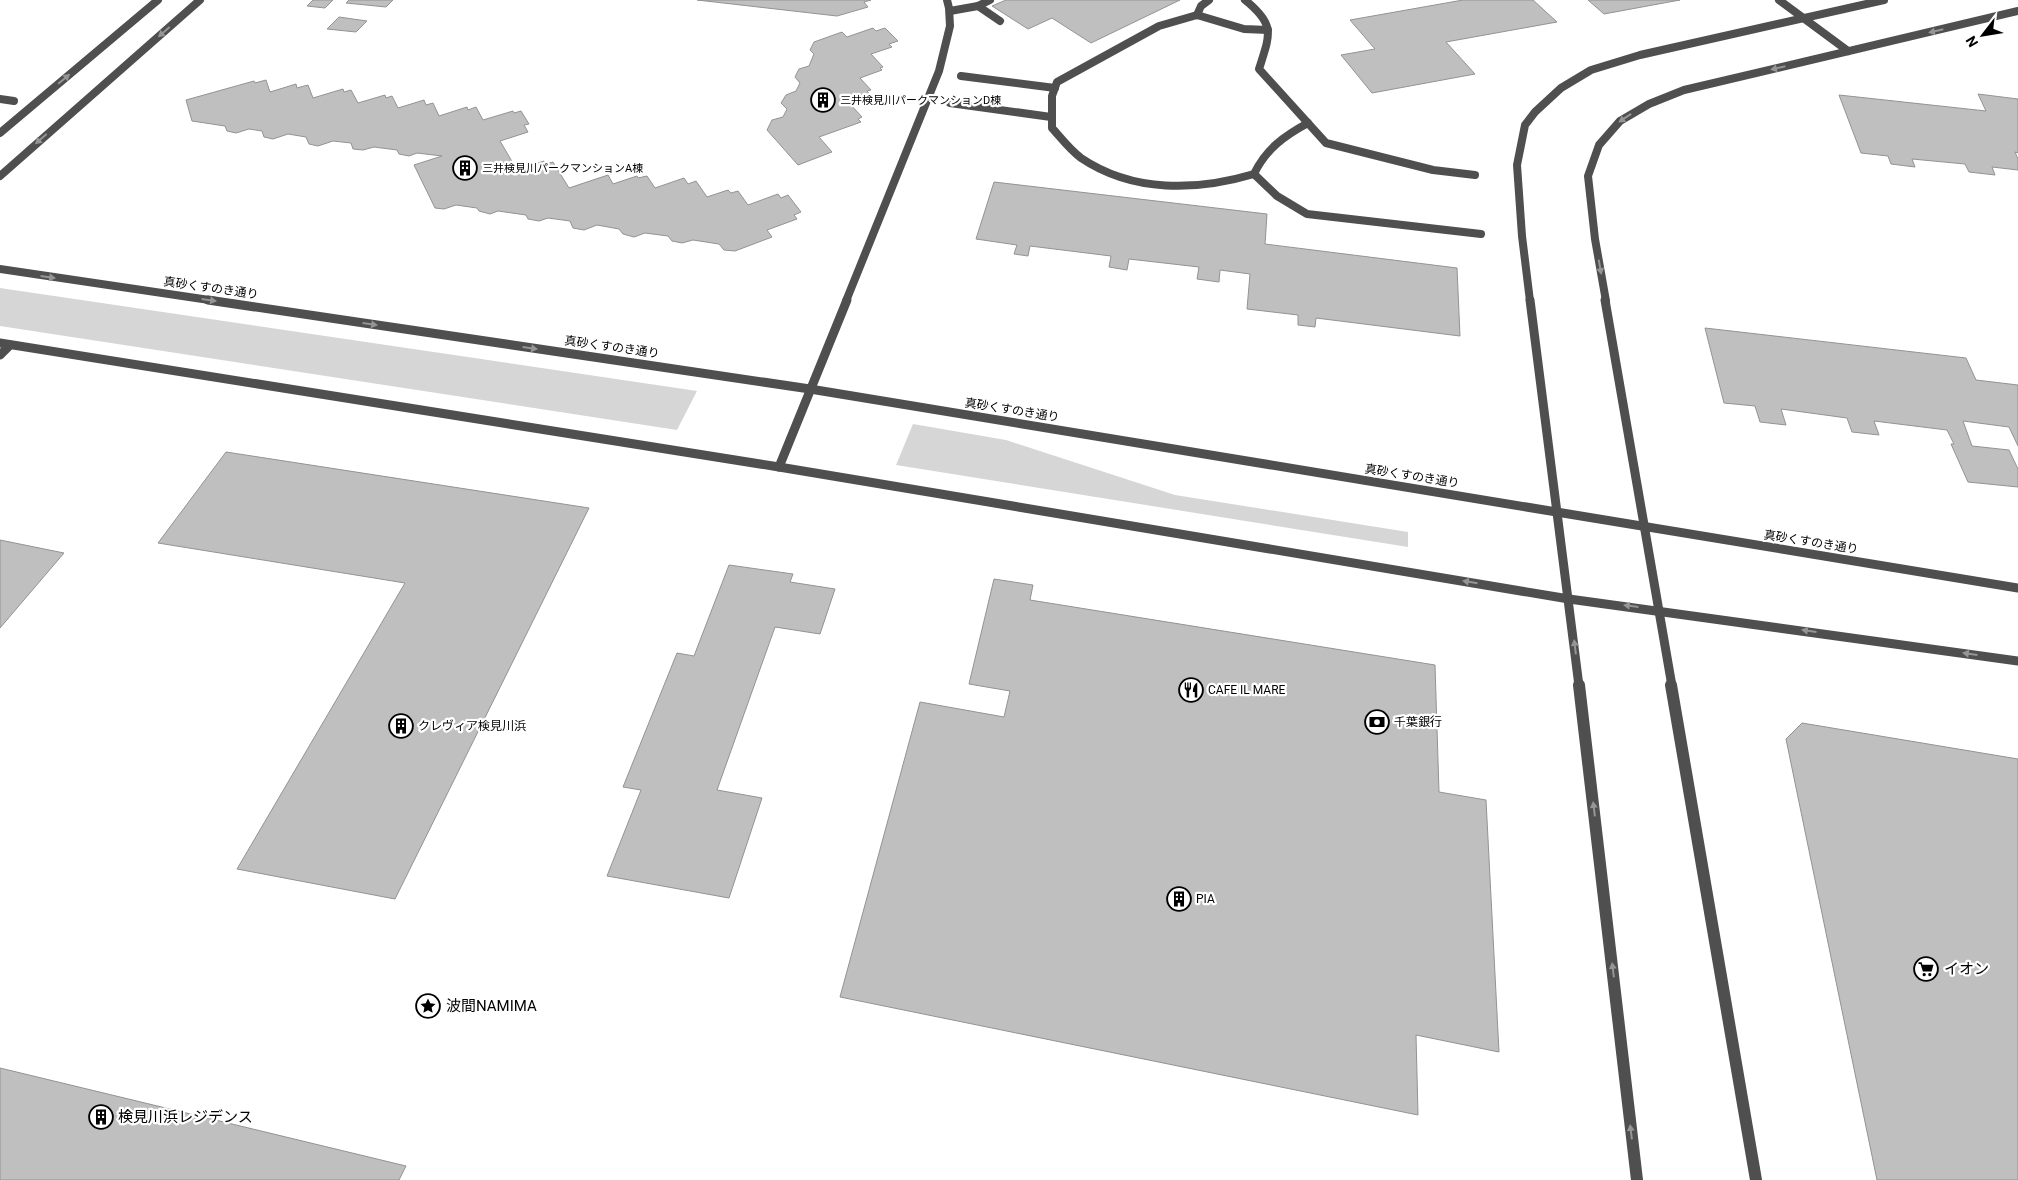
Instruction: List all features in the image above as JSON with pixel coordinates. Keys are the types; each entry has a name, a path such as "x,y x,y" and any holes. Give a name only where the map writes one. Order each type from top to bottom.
{"street":[{"path":"0,134 158,0"},
{"path":"0,176 200,0"},
{"path":"779,467 938,71 949,33 950,10 948,0"},
{"path":"950,10 978,6 990,0"},
{"path":"1197,16 1201,6 1209,0"},
{"path":"1245,0 1265,18 1268,30 1266,47 1258,69 1326,143 1433,170 1475,175"},
{"path":"1779,0 1848,51"},
{"path":"1637,1180 1559,513 1522,236 1517,164 1525,125 1535,112 1562,88 1591,70 1640,55 1884,0"},
{"path":"978,6 1000,21"},
{"path":"1756,1180 1595,238 1588,176 1599,145 1620,121 1649,104 1684,90 2018,11"},
{"path":"1254,174 1200,186 1137,182 1104,170 1080,157 1052,128 1052,96 1058,82 1141,34 1159,26 1197,16 1244,29 1268,30"},
{"path":"961,76 1055,88"},
{"path":"0,99 14,101"},
{"path":"950,103 1051,117"},
{"path":"1254,174 1261,157 1282,136 1308,123"},
{"path":"1254,174 1277,196 1307,214 1481,234"},
{"name":"真砂くすのき通り","path":"0,270 810,389 2018,588"},
{"path":"0,355 5,344 779,467 1569,598 2018,661"}],"shaded area":[{"path":"0,288 697,391 677,430 0,326"},
{"path":"913,424 1006,440 1175,495 1408,532 1408,547 896,465"}],"building":[{"path":"313,0 333,0 325,8 307,6"},
{"path":"349,0 393,0 386,7 346,3"},
{"path":"697,0 871,0 864,2 868,7 837,16"},
{"path":"1006,0 1180,0 1091,43 1052,18 1028,29 992,6"},
{"path":"1463,0 1533,0 1557,22 1446,42 1475,74 1372,93 1341,55 1375,49 1350,20"},
{"path":"1588,0 1680,0 1604,14"},
{"path":"339,17 367,21 356,32 327,29"},
{"name":"三井検見川パークマンションD棟","path":"873,28 876,31 885,28 898,41 889,44 892,47 871,54 883,67 880,68 882,70 860,78 871,90 867,91 872,96 850,104 862,117 858,119 861,122 819,137 832,152 798,165 767,130 772,120 783,117 787,109 781,103 786,95 796,91 800,83 795,77 799,69 809,66 814,54 810,50 814,42 842,32 847,37"},
{"name":"三井検見川パークマンションA棟","path":"266,80 270,92 296,84 297,88 308,85 313,98 343,89 344,92 351,90 358,103 385,95 386,98 392,96 398,108 424,100 426,105 433,103 439,116 467,107 468,110 476,107 483,120 513,111 514,113 521,111 529,124 524,125 528,132 500,141 517,170 544,161 546,164 553,162 569,188 608,175 613,184 637,176 638,178 647,176 655,188 684,178 688,184 696,181 707,197 728,190 731,193 738,191 748,205 778,194 781,198 788,195 801,212 794,215 797,219 767,230 772,237 735,251 724,250 719,244 693,240 682,243 672,241 668,236 645,233 634,237 623,234 619,229 597,225 584,230 573,228 570,221 548,218 539,221 528,219 526,215 498,211 490,214 479,211 477,208 456,205 444,209 435,208 414,165 442,156 417,153 409,156 399,154 397,150 374,147 363,150 353,149 351,143 333,141 318,146 309,144 306,137 288,134 273,139 264,137 262,131 249,129 236,133 227,131 225,126 192,121 186,100 254,81 255,83"},
{"path":"1978,94 2018,99 2018,153 2015,152 2018,159 2018,170 1992,167 1995,175 1969,172 1965,164 1912,159 1915,167 1891,164 1888,156 1861,153 1839,95 1986,111"},
{"path":"994,182 1267,214 1265,244 1457,268 1460,336 1316,318 1315,327 1298,325 1298,315 1247,309 1250,274 1220,270 1219,282 1197,279 1199,267 1129,259 1127,270 1109,267 1111,256 1030,246 1028,256 1014,254 1017,245 976,239"},
{"path":"1705,328 1966,358 1976,380 2018,385 2018,446 2009,427 1963,421 1972,446 2009,450 2018,469 2018,487 1968,482 1951,444 1954,444 1947,430 1874,421 1879,435 1852,432 1847,418 1781,409 1786,425 1760,422 1755,406 1724,403"},
{"name":"クレヴィア検見川浜","path":"226,452 589,508 395,899 237,869 405,583 158,543"},
{"path":"0,540 64,553 0,628"},
{"path":"729,565 793,574 790,582 835,589 820,634 775,627 717,790 762,798 729,898 607,876 641,790 623,787 677,653 694,656"},
{"name":"PIA","path":"994,579 1033,585 1030,600 1435,665 1439,792 1486,800 1499,1052 1416,1035 1418,1115 840,997 920,702 1004,717 1010,691 969,684"},
{"name":"イオン","path":"1802,723 2018,759 2018,1180 1877,1180 1786,739"},
{"name":"検見川浜レジデンス","path":"0,1068 406,1166 399,1180 0,1180"}],"place":[{"name":"三井検見川パークマンションD棟","path":"823,100"},
{"name":"三井検見川パークマンションA棟","path":"465,168"},
{"name":"CAFE IL MARE","path":"1191,690"},
{"name":"千葉銀行","path":"1377,722"},
{"name":"クレヴィア検見川浜","path":"401,726"},
{"name":"PIA","path":"1179,899"},
{"name":"イオン","path":"1926,969"},
{"name":"波間NAMIMA","path":"428,1006"},
{"name":"検見川浜レジデンス","path":"101,1117"}]}
